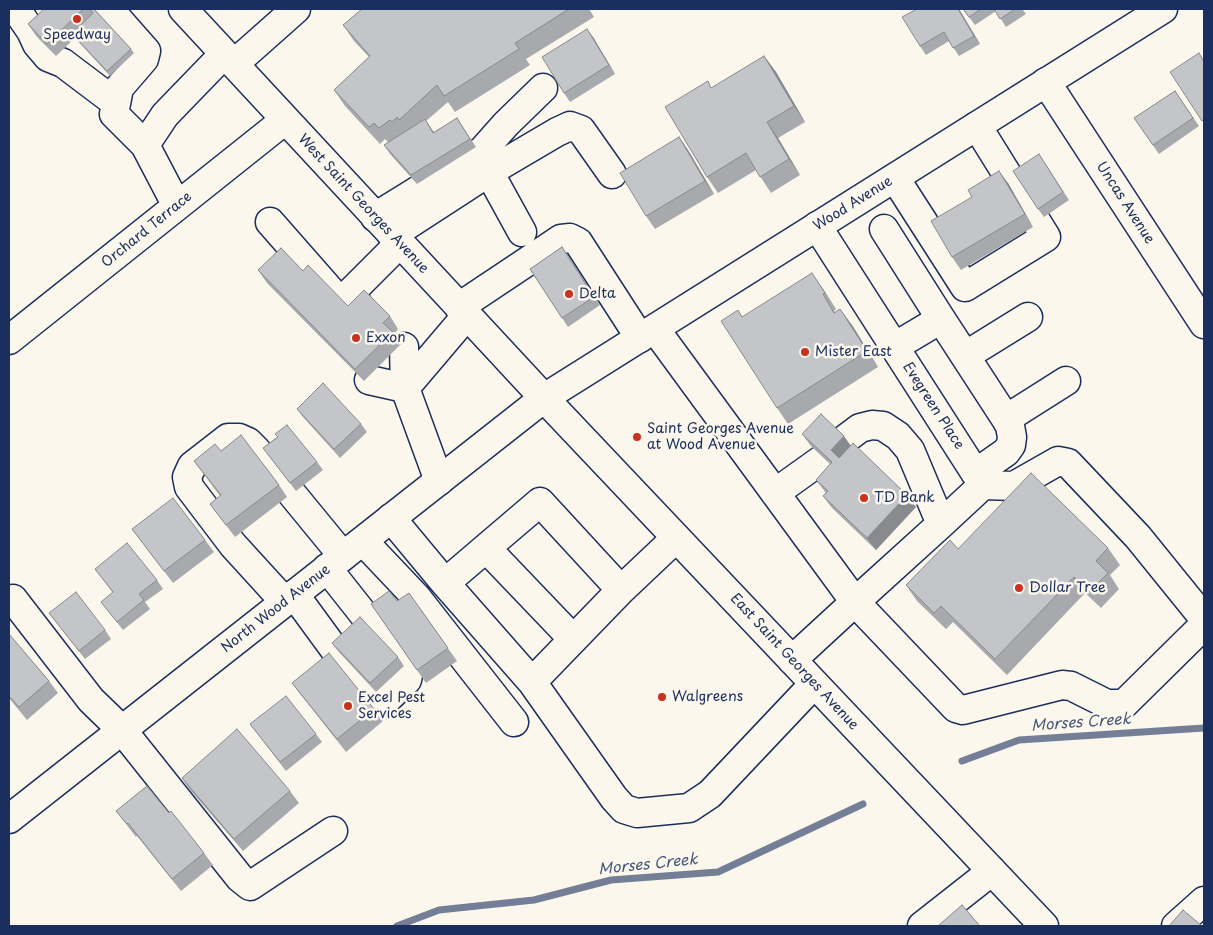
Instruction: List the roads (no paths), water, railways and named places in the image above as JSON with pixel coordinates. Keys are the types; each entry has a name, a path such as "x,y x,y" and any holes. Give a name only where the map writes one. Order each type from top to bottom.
{"main road":[{"path":"16,9 32,31 37,44 48,57 63,63 116,102"},
{"path":"109,9 146,51 144,59 119,88 114,114 145,145 177,206"},
{"name":"West Saint Georges Avenue","path":"183,9 544,398"},
{"path":"145,145 165,116 229,59 296,9"},
{"name":"Wood Avenue","path":"544,398 1162,9"},
{"name":"Uncas Avenue","path":"1046,82 1204,324"},
{"path":"270,222 351,309 389,232 482,151 506,124 543,88"},
{"name":"Orchard Terrace","path":"9,340 285,120"},
{"path":"389,232 556,132 570,126 581,130 612,174"},
{"path":"895,178 965,287 1046,237 977,126"},
{"path":"489,172 522,232"},
{"name":"Evegreen Place","path":"817,226 979,479"},
{"path":"792,660 941,524 1011,445 1010,426 1006,419 884,229"},
{"path":"405,388 463,311 560,239 570,238 578,242 775,493 855,602 956,708 963,710 1062,685 1071,686 1107,704 1124,704 1203,626 1204,620 1202,616 1138,538 1068,463 1058,460 1014,486 979,479"},
{"path":"965,356 1028,317"},
{"path":"894,346 941,319"},
{"path":"397,353 405,388 439,481"},
{"path":"369,380 405,388"},
{"path":"1006,419 1066,381"},
{"name":"North Wood Avenue","path":"9,819 544,398"},
{"name":"East Saint Georges Avenue","path":"544,398 1044,926"},
{"path":"844,440 860,428 872,424 883,426 898,436 910,450 941,524"},
{"path":"228,438 239,438 248,442 344,555 406,668 408,675 407,680 384,702 378,704 373,702 290,598 233,545 189,487 187,477 192,466 228,438"},
{"path":"775,493 824,458"},
{"path":"445,583 540,502 622,590"},
{"path":"391,518 532,682 614,798 624,809 637,813 689,808 710,794 814,684"},
{"path":"532,682 676,538"},
{"path":"486,548 574,639"},
{"path":"344,555 417,598 514,722"},
{"path":"9,603 13,600 91,700 122,730 227,863 250,886 333,831"},
{"path":"922,926 992,871"},
{"path":"1176,926 1204,901"}],"waterway":[{"name":"Morses Creek","path":"962,761 1019,740 1204,728"},
{"name":"Morses Creek","path":"397,926 439,910 534,900 611,880 718,872 863,804"}],"place":[{"name":"Speedway","path":"77,19"},
{"name":"Delta","path":"569,294"},
{"name":"Exxon","path":"356,338"},
{"name":"Mister East","path":"805,352"},
{"name":"Saint Georges Avenue at Wood Avenue","path":"637,437"},
{"name":"TD Bank","path":"864,498"},
{"name":"Dollar Tree","path":"1019,588"},
{"name":"Walgreens","path":"662,697"},
{"name":"Excel Pest Services","path":"348,706"}]}
